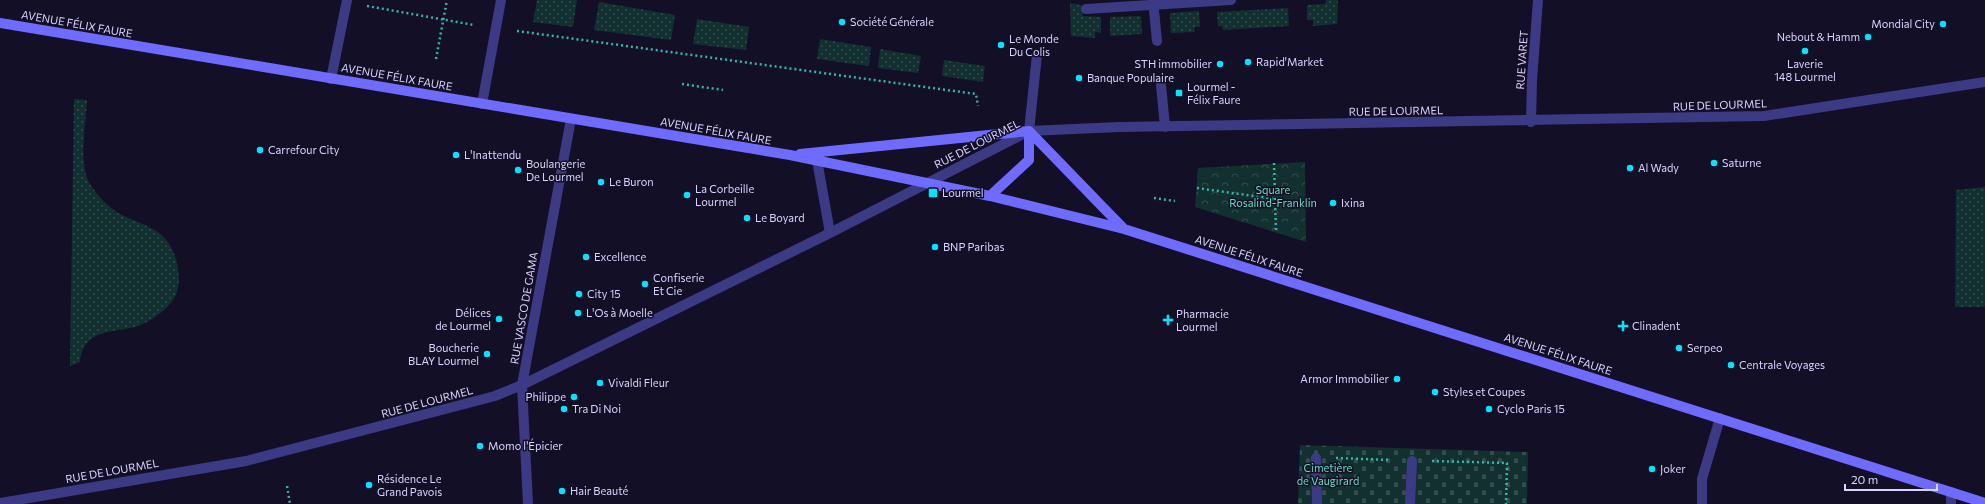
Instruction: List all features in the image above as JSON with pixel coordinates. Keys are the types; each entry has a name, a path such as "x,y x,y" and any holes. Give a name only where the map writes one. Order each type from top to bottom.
{"street":[{"path":"482,104 501,0"},
{"path":"1086,9 1153,2 1231,0"},
{"name":"RUE VARET","path":"1531,122 1532,80 1538,0"},
{"path":"331,79 346,1"},
{"path":"1153,2 1157,41"},
{"name":"AVENUE FÉLIX FAURE","path":"0,23 790,155 990,196 1124,229 1985,503"},
{"path":"990,196 1029,160 1029,131 1037,55"},
{"name":"RUE DE LOURMEL","path":"0,502 246,461 495,396 522,385 830,233 1029,131 1165,127 1531,122 1764,116 1985,82"},
{"path":"1161,85 1165,127"},
{"name":"RUE VASCO DE GAMA","path":"528,504 522,385 571,119"},
{"name":"AVENUE FÉLIX FAURE","path":"790,155 1029,131 1124,229"},
{"path":"817,160 830,233"},
{"path":"1702,504 1702,479 1720,418"},
{"path":"1316,458 1317,504"},
{"path":"1410,504 1412,461"},
{"path":"1951,492 1951,504"}],"path":[{"path":"436,59 447,0"},
{"path":"346,1 443,20 496,28 976,94 978,106"},
{"path":"682,84 723,90"},
{"path":"1274,163 1276,232"},
{"path":"1197,188 1275,199"},
{"path":"1154,198 1175,201"},
{"path":"1506,504 1507,464"},
{"path":"287,486 290,504"}],"green space":[{"path":"537,0 577,0 573,27 533,22"},
{"path":"1326,0 1338,0 1337,24 1313,26 1313,20 1307,20 1307,5 1325,4"},
{"path":"599,2 675,15 671,40 594,30"},
{"path":"1070,3 1082,5 1083,16 1101,17 1101,33 1095,32 1095,38 1071,36"},
{"path":"1288,8 1289,26 1223,30 1222,26 1218,26 1217,12"},
{"path":"1199,11 1200,27 1194,27 1195,32 1171,33 1170,13"},
{"path":"1141,16 1142,34 1110,36 1110,17"},
{"path":"697,19 749,27 746,50 693,44"},
{"path":"820,39 871,47 869,66 817,59"},
{"path":"880,49 921,56 918,73 878,68"},
{"path":"944,60 985,66 983,82 942,76"},
{"path":"74,99 87,100 84,131 84,166 86,176 90,184 104,201 120,214 148,226 162,236 173,251 177,263 179,281 173,300 159,314 141,325 103,333 94,337 88,342 83,350 80,362 70,366"},
{"name":"Square Rosalind-Franklin","path":"1305,162 1306,242 1195,207 1198,168"},
{"path":"1985,187 1985,307 1955,307 1956,190"},
{"name":"Cimetière de Vaugirard","path":"1300,445 1528,452 1527,504 1298,504"}],"place":[{"name":"Société Générale","path":"842,22"},
{"name":"Mondial City","path":"1943,24"},
{"name":"Nebout & Hamm","path":"1868,37"},
{"name":"Le Monde Du Colis","path":"1001,45"},
{"name":"Laverie 148 Lourmel","path":"1805,51"},
{"name":"Rapid'Market","path":"1248,62"},
{"name":"STH immobilier","path":"1220,64"},
{"name":"Banque Populaire","path":"1079,78"},
{"name":"Lourmel - Félix Faure","path":"1179,93"},
{"name":"Carrefour City","path":"260,150"},
{"name":"L'Inattendu","path":"456,155"},
{"name":"Saturne","path":"1714,163"},
{"name":"Al Wady","path":"1630,168"},
{"name":"Boulangerie De Lourmel","path":"518,170"},
{"name":"Le Buron","path":"601,182"},
{"name":"Lourmel","path":"933,193"},
{"name":"La Corbeille Lourmel","path":"687,195"},
{"name":"Ixina","path":"1333,203"},
{"name":"Le Boyard","path":"747,218"},
{"name":"BNP Paribas","path":"935,247"},
{"name":"Excellence","path":"586,257"},
{"name":"Confiserie Et Cie","path":"645,284"},
{"name":"City 15","path":"579,294"},
{"name":"L'Os à Moelle","path":"578,313"},
{"name":"Délices de Lourmel","path":"499,319"},
{"name":"Pharmacie Lourmel","path":"1168,320"},
{"name":"Clinadent","path":"1623,326"},
{"name":"Serpeo","path":"1679,348"},
{"name":"Boucherie BLAY Lourmel","path":"487,354"},
{"name":"Centrale Voyages","path":"1731,365"},
{"name":"Armor Immobilier","path":"1397,379"},
{"name":"Vivaldi Fleur","path":"600,383"},
{"name":"Styles et Coupes","path":"1435,392"},
{"name":"Philippe","path":"574,397"},
{"name":"Tra Di Noi","path":"564,409"},
{"name":"Cyclo Paris 15","path":"1489,409"},
{"name":"Momo l'Épicier","path":"480,446"},
{"name":"Joker","path":"1652,469"},
{"name":"Résidence Le Grand Pavois","path":"369,485"},
{"name":"Hair Beauté","path":"562,491"}]}
